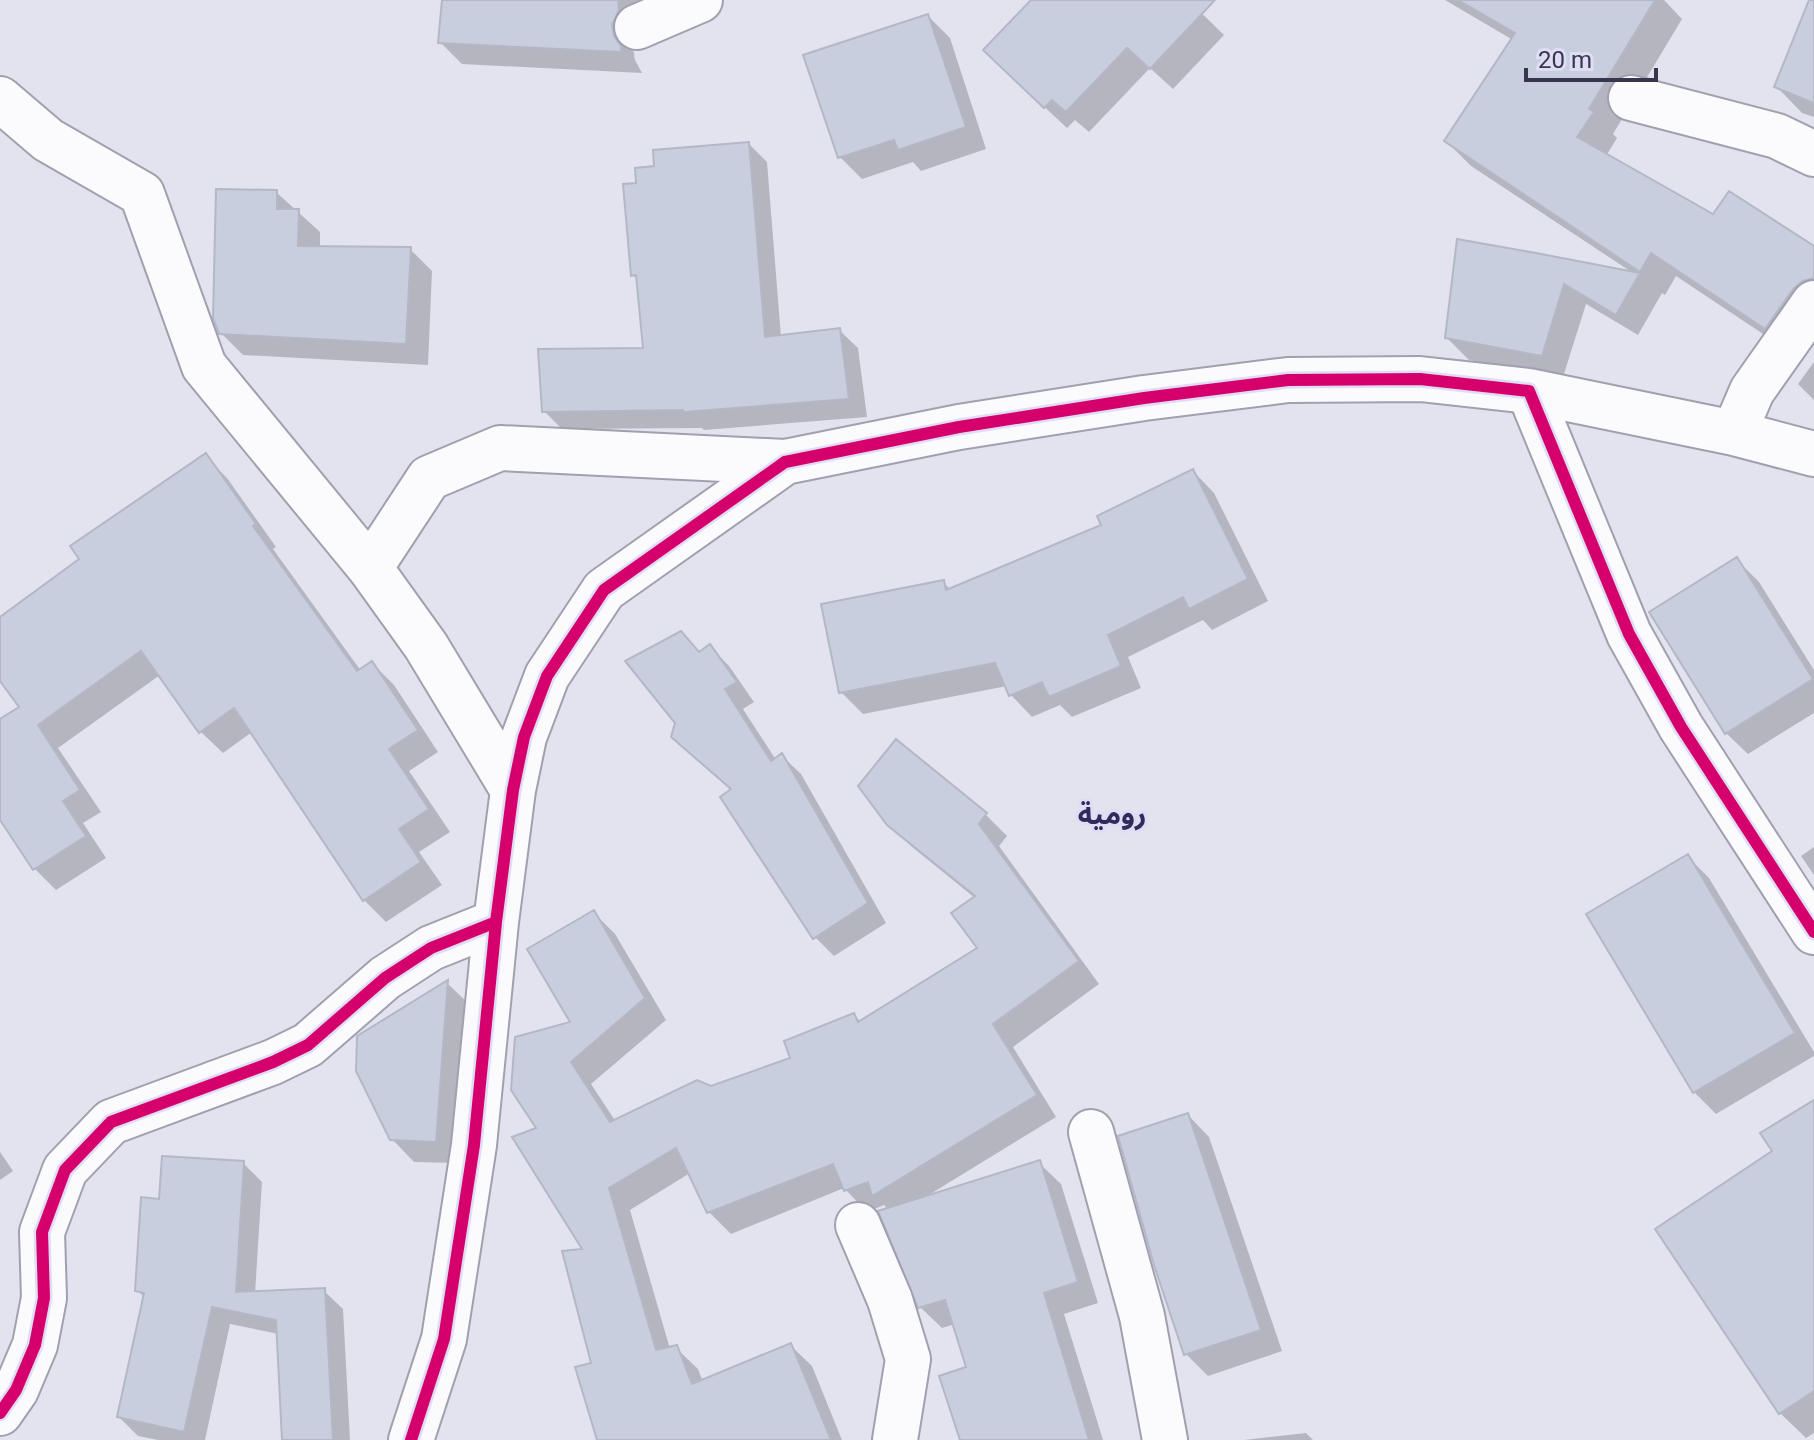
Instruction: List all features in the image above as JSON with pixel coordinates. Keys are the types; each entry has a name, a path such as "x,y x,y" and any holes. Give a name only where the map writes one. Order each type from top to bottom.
{"street":[{"path":"637,27 692,2"},
{"path":"1631,98 1777,136 1814,154"},
{"path":"0,99 48,140 142,194 204,366 370,568 426,646 513,790"},
{"path":"1734,433 1752,391 1814,303"},
{"path":"370,568 429,478 500,448 785,462 974,424 1288,380 1420,379 1529,391 1734,433 1814,454"},
{"path":"1529,391 1629,634 1681,727 1814,932"},
{"path":"411,1440 444,1339 474,1145 496,922 513,790 524,737 547,676 604,590 785,462"},
{"path":"0,1413 16,1390 35,1345 44,1298 42,1232 65,1170 111,1122 273,1062 308,1045 385,978 431,948 496,922"},
{"path":"1091,1132 1142,1316 1165,1440"},
{"path":"858,1225 890,1300 908,1359 895,1440"}],"building":[{"path":"442,0 618,0 619,10 612,25 621,52 438,43"},
{"path":"1031,0 1215,0 1150,69 1127,48 1066,112 1052,100 1044,108 983,50"},
{"path":"1458,0 1655,0 1589,109 1594,112 1577,137 1713,214 1729,191 1814,246 1814,278 1794,288 1765,329 1651,253 1640,272 1444,141 1515,33"},
{"path":"1809,0 1814,0 1814,103 1774,87"},
{"path":"928,14 966,127 898,150 894,140 838,158 803,55"},
{"path":"749,142 765,337 840,328 849,399 684,412 542,412 538,349 643,348 636,275 631,276 623,184 636,183 635,168 654,166 653,150"},
{"path":"216,189 277,190 277,209 299,209 298,246 411,247 406,344 219,334 213,318"},
{"path":"1457,239 1640,273 1616,315 1564,284 1542,356 1445,338"},
{"path":"206,453 256,524 253,526 357,671 372,661 418,730 389,749 429,809 399,829 421,862 363,901 234,708 199,733 141,651 38,725 80,790 63,801 86,836 33,870 0,820 0,719 19,707 0,681 0,617 79,559 70,546"},
{"path":"1193,469 1248,579 1189,609 1183,597 1108,635 1121,666 1049,697 1042,682 1009,696 995,663 839,693 821,604 944,580 946,590 1101,525 1097,516"},
{"path":"1737,557 1813,679 1725,734 1649,612"},
{"path":"681,631 699,652 710,644 737,682 725,689 771,761 782,753 868,903 813,939 720,797 731,789 671,737 675,723 625,661"},
{"path":"896,739 987,813 979,824 1079,961 993,1024 1037,1095 872,1196 868,1182 844,1191 833,1164 707,1213 676,1148 609,1188 656,1350 677,1345 692,1384 791,1343 831,1440 597,1440 575,1367 591,1363 562,1251 582,1249 512,1137 536,1128 511,1090 515,1037 570,1022 527,949 594,910 645,998 571,1062 610,1122 697,1080 711,1086 790,1058 784,1041 854,1013 858,1022 977,948 951,913 975,896 887,825 858,786"},
{"path":"1688,854 1795,1033 1693,1093 1586,914"},
{"path":"448,980 436,1142 390,1140 356,1071 357,1036"},
{"path":"1814,1100 1814,1391 1779,1414 1655,1229 1772,1151 1760,1133"},
{"path":"1188,1113 1261,1330 1184,1355 1154,1265 1118,1136"},
{"path":"162,1156 244,1161 236,1292 325,1288 333,1440 282,1440 276,1320 212,1307 184,1432 117,1417 144,1293 135,1291 141,1197 159,1199"},
{"path":"1040,1160 1078,1282 1044,1293 1089,1440 960,1440 939,1376 966,1367 945,1300 918,1308 878,1211"}],"cycle path":[{"path":"411,1440 444,1339 474,1145 496,922 513,790 524,737 547,676 604,590 785,462 959,427 1144,398 1288,380 1420,379 1529,391 1629,634 1681,727 1814,932"},
{"path":"0,1413 16,1390 35,1345 44,1298 42,1232 65,1170 111,1122 273,1062 308,1045 385,978 431,948 496,922"}],"district":[{"name":"رومية","path":"1112,814"}]}
